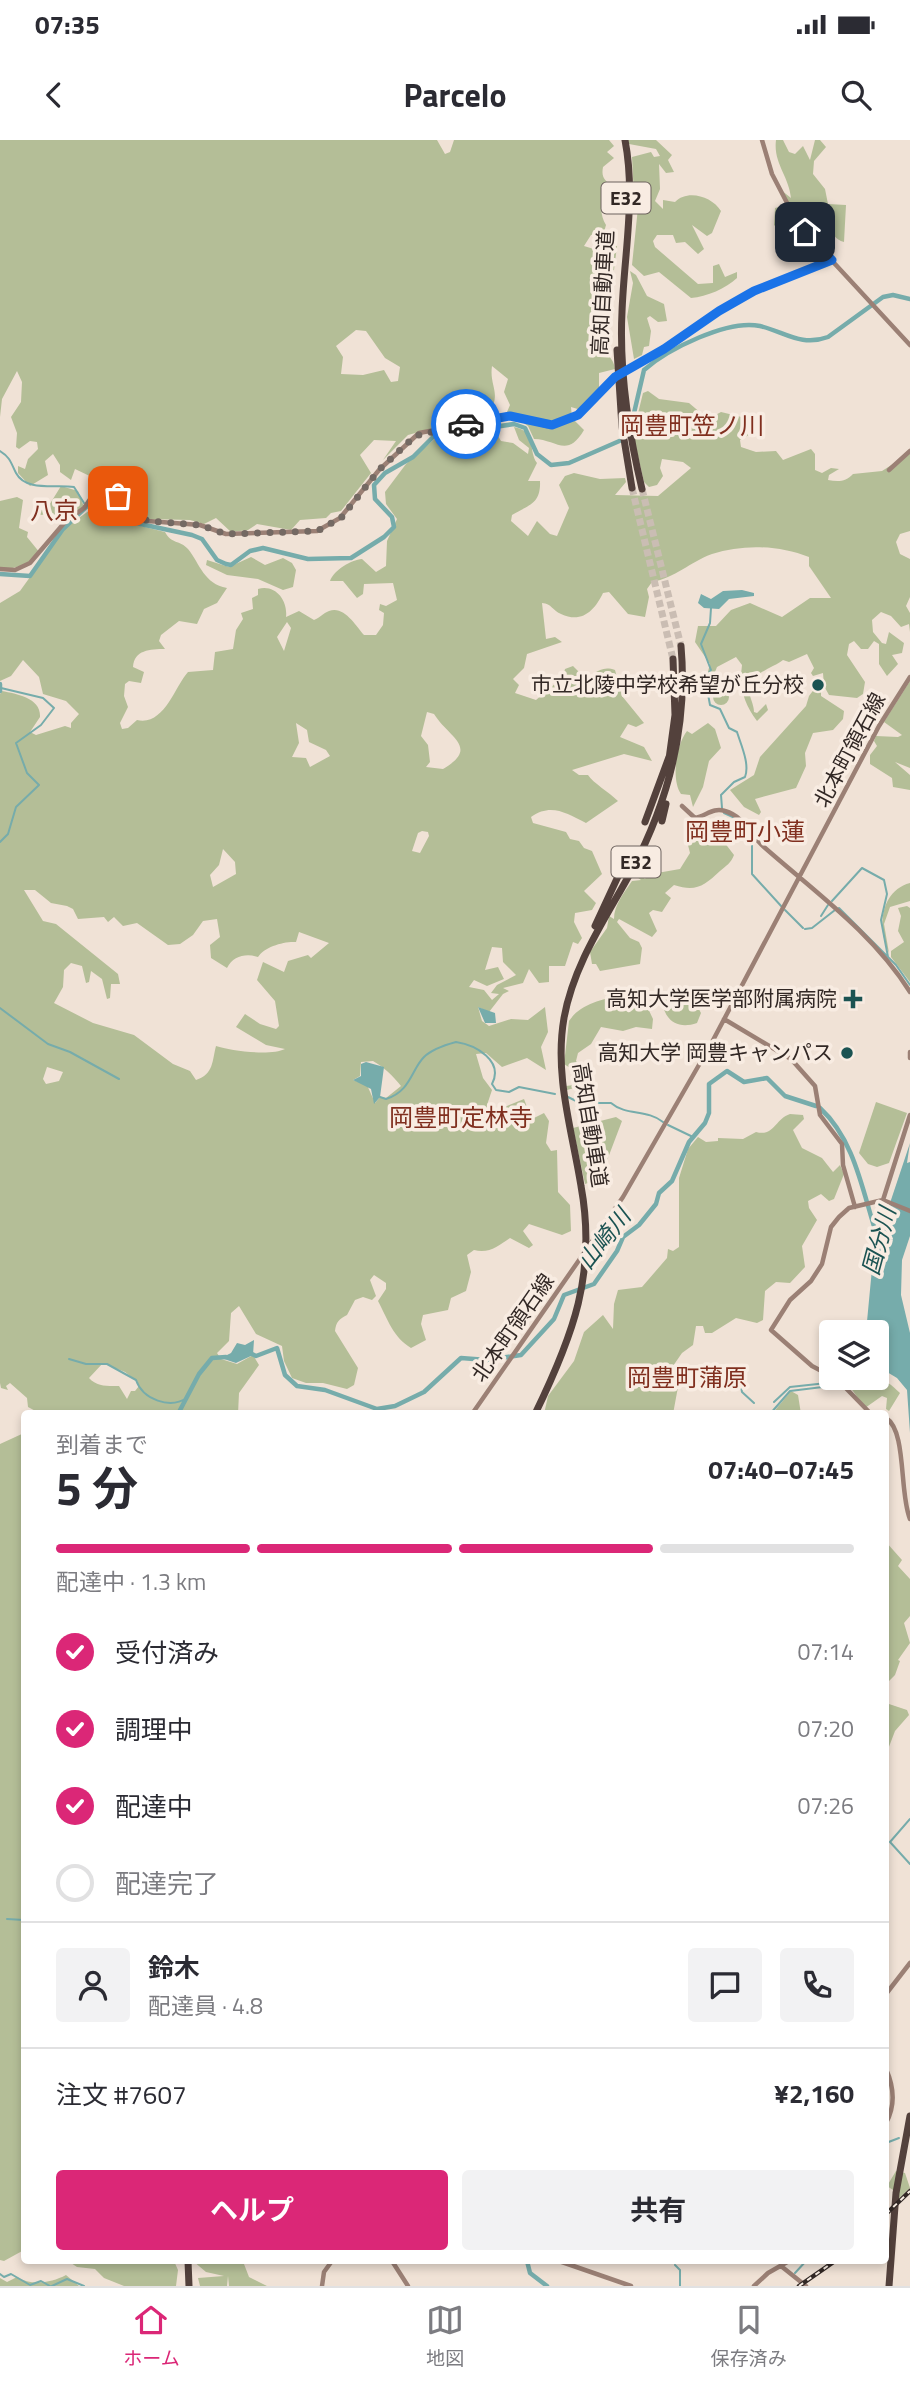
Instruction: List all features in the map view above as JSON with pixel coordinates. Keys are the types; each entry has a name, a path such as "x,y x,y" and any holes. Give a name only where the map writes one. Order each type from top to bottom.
{"highway":[{"name":"高知自動車道","path":"623,140 626,187 619,359 632,488"},
{"name":"高知自動車道","path":"632,468 642,489"},
{"name":"高知自動車道","path":"535,1410 564,1343 580,1296 585,1227 559,1070 563,1005 572,976 650,824 674,750 683,698 681,646"},
{"name":"高知自動車道","path":"673,659 674,750"},
{"path":"662,821 674,750"},
{"path":"645,822 674,750"},
{"path":"593,934 638,869"},
{"path":"593,934 621,870"},
{"path":"891,2286 903,2155 910,2116"},
{"path":"903,2155 910,2127"},
{"path":"186,2264 187,2286"}],"main road":[{"path":"762,140 772,174 793,216 910,345"},
{"path":"0,569 15,570 30,563 65,522 84,508 99,486 111,489 129,511 148,521 200,525 226,534 296,534 323,529 347,511 379,470 419,433 504,417 522,418 547,426 566,421 578,415 615,377 664,349 719,311 754,291 832,260"},
{"path":"904,338 910,332"},
{"path":"890,470 910,451"},
{"name":"北本町領石線","path":"475,1410 613,1211 666,1123 887,713 910,677"},
{"path":"682,806 695,818 723,810 742,818 762,845 840,911 894,968 910,992"},
{"path":"724,1018 791,1059 815,1086 820,1115 842,1144 843,1165 855,1206"},
{"path":"910,1052 910,1058"},
{"path":"885,1201 910,1115"},
{"path":"819,1370 771,1330 790,1300 811,1281 822,1264 833,1225 844,1211 867,1203 885,1201 910,1211"},
{"path":"848,1390 867,1410"},
{"path":"889,1420 895,1425 899,1438 903,1495 910,1519"},
{"path":"889,1990 910,1964"},
{"path":"889,2080 894,2098 889,2117"},
{"path":"322,2286 324,2272 330,2264"},
{"path":"394,2264 408,2286"},
{"path":"568,2264 631,2286"},
{"path":"754,2286 768,2273 784,2264"},
{"path":"781,2266 806,2286"}],"green space":[{"path":"0,140 437,140 445,154 450,152 454,140 609,140 614,146 607,152 614,158 603,167 604,178 611,187 602,205 606,225 604,232 591,235 584,246 597,250 601,243 617,246 614,270 599,275 598,279 612,288 612,291 599,294 594,305 593,319 599,345 611,359 615,369 599,373 599,391 581,410 571,407 572,418 584,430 572,444 567,446 534,439 528,426 507,412 510,405 504,392 508,379 492,366 495,400 489,413 408,435 383,460 396,441 374,440 360,455 371,473 341,511 331,513 326,518 300,520 291,530 257,524 248,530 231,532 216,518 204,524 190,520 149,519 99,485 96,479 75,469 71,480 60,472 60,465 53,454 45,461 48,475 30,486 18,473 18,466 25,469 28,459 38,449 37,442 30,441 19,449 16,447 17,433 11,417 21,402 22,382 17,371 2,399 0,417","holes":["356,330 366,331 385,358 400,367 398,381 391,382 384,370 363,375 341,374 343,357 336,346"]},
{"path":"628,140 656,140 672,155 668,160 674,172 666,173 659,164 660,189 655,201 663,209 663,200 675,202 692,195 712,201 721,211 712,233 707,236 692,225 704,249 698,254 685,242 676,243 673,235 657,235 653,241 655,247 698,284 713,283 713,266 719,264 725,277 737,272 737,278 733,282 710,294 691,298 659,272 644,276 632,265 639,198 634,196 632,157 651,152 654,157 660,156 656,149 629,144"},
{"path":"776,140 783,140 789,152 795,154 803,146 810,160 815,140 820,140 826,147 814,161 813,174 825,189 828,204 846,205 844,242 806,219 797,208 792,208 781,190 791,198 777,156"},
{"path":"779,207 787,219 781,232 774,225 775,208"},
{"path":"630,271 636,275 647,296 664,304 667,321 658,322 650,316 647,318 651,331 649,346 644,347 642,355 634,359 627,317 633,283"},
{"path":"648,391 659,399 689,403 708,419 721,412 758,421 765,426 740,440 741,447 756,452 776,451 783,460 811,449 815,454 815,470 822,473 831,468 839,469 829,475 828,480 842,481 853,474 882,471 910,453 910,531 900,534 896,542 900,554 910,559 910,597 906,606 910,613 910,632 909,624 901,627 891,616 881,612 872,620 873,632 882,643 886,644 889,632 904,643 902,653 892,655 898,664 887,676 879,664 879,644 874,641 868,649 861,649 854,641 849,644 847,655 865,682 863,694 857,698 829,695 824,686 823,673 813,676 811,673 814,668 807,654 789,662 783,660 762,672 753,679 749,689 754,712 757,713 766,704 768,710 757,721 744,695 742,665 736,657 717,667 713,677 706,679 710,664 695,642 698,626 716,626 731,610 750,603 782,617 810,598 831,598 809,566 809,557 760,547 712,554 668,577 652,582 647,589 649,597 645,617 628,614 609,592 603,593 587,614 575,617 561,614 542,603 546,639 555,637 562,642 527,654 524,668 513,679 519,685 515,693 536,700 563,677 565,669 573,666 579,672 576,678 579,681 601,670 615,670 622,696 644,723 636,727 628,724 620,737 644,747 652,761 624,754 572,770 579,775 588,775 618,801 586,823 552,810 531,817 533,823 566,832 570,839 579,841 584,848 592,851 602,874 584,891 596,903 592,910 575,913 574,922 582,938 578,944 573,942 565,966 549,966 549,982 539,983 529,969 523,983 503,988 509,991 503,994 489,1012 478,1007 482,1021 489,1026 511,1019 528,1020 545,1007 548,1032 541,1047 546,1070 527,1058 502,1067 486,1053 476,1054 483,1078 492,1090 487,1105 492,1112 524,1099 527,1107 522,1108 521,1117 528,1121 544,1113 549,1121 546,1143 551,1151 557,1150 558,1192 570,1205 571,1231 562,1235 529,1224 523,1231 533,1245 529,1248 510,1238 493,1248 474,1250 467,1255 471,1272 466,1291 451,1298 448,1310 423,1315 421,1324 426,1340 411,1348 400,1339 388,1321 378,1301 386,1289 386,1283 374,1275 370,1280 376,1296 372,1300 363,1297 355,1300 347,1315 338,1321 335,1328 358,1368 354,1385 347,1389 323,1383 306,1383 292,1378 284,1361 282,1346 256,1334 239,1306 231,1313 229,1341 217,1353 221,1359 237,1364 253,1355 259,1365 239,1393 238,1410 34,1410 28,1407 27,1398 10,1383 6,1386 8,1390 1,1388 0,1383 0,694 2,691 21,696 37,705 40,717 30,732 36,735 65,726 71,728 71,723 79,714 66,701 43,694 39,677 23,660 11,676 0,681 0,603 20,591 66,527 90,510 100,494 111,497 128,523 165,532 188,549 208,578 227,588 217,603 204,609 197,624 179,621 161,635 159,641 165,649 149,650 136,657 133,667 144,672 141,683 129,681 125,684 124,696 128,707 120,723 122,729 128,728 137,720 146,720 161,712 188,672 213,670 215,652 233,649 236,630 243,619 241,613 253,609 252,598 258,595 258,589 270,589 279,595 285,605 286,617 299,611 314,620 329,611 340,611 349,617 364,635 376,635 383,625 384,613 379,610 380,604 386,606 397,600 393,583 364,584 363,594 357,598 343,581 330,581 339,569 358,560 362,559 376,572 386,566 387,541 397,519 386,504 385,492 406,464 437,437 495,431 501,441 513,443 528,454 529,448 519,440 514,427 526,433 537,463 528,481 540,481 540,489 536,499 512,515 511,521 528,536 537,521 550,534 557,536 569,508 559,485 565,476 574,473 600,479 625,478 626,482 615,495 658,496 691,468 683,462 662,459 660,468 663,476 657,485 649,487 644,482 633,434 643,393","holes":["287,622 291,628 284,651 277,637","427,712 434,714 458,742 459,754 443,769 426,767 430,762 428,745 421,736","296,723 307,730 309,742 326,750 330,756 310,767 306,758 292,757 299,743","428,832 429,836 420,853 412,851 418,833","223,849 235,862 236,874 213,887 210,875 219,865","24,890 35,890 51,903 73,909 78,919 104,917 108,922 114,917 123,926 137,923 168,945 180,944 193,935 203,921 217,919 220,937 210,945 211,958 227,968 240,956 258,957 275,945 296,942 299,932 329,943 311,958 308,955 288,961 284,972 263,962 257,980 275,1001 279,1026 276,1029 260,1024 245,1014 236,1027 266,1045 285,1049 261,1052 216,1046 209,1071 196,1080 190,1071 173,1064 134,1035 93,1023 54,1003 63,987 64,970 71,963 82,966 86,983 89,982 91,971 102,979 107,999 110,998 111,984 120,984 118,974 56,924 43,921","492,947 502,948 503,962 516,975 497,985 491,993 499,994 492,1000 484,990 469,987 474,980 487,986 504,979 498,967 485,970","373,1061 401,1086 386,1098 380,1097 375,1103 367,1085 353,1080 360,1076 361,1062","47,1067 63,1072 59,1081 46,1084 43,1079","103,1363 125,1372 137,1381 139,1386 135,1391 131,1391 127,1399 119,1386 103,1385 89,1378"]},
{"path":"61,486 78,491 84,507 71,516 58,518 53,513 41,515 37,512 48,507"},
{"path":"17,497 23,500 19,528 28,532 27,537 40,553 29,564 0,571 0,501"},
{"path":"251,557 265,565 283,558 292,563 296,570 293,587 283,590 258,579 227,575 206,565 207,560 229,567"},
{"path":"821,680 821,696 844,711 843,719 833,730 813,733 805,753 806,766 796,788 755,799 761,812 759,815 744,807 730,790 754,775 760,757 806,706 809,696"},
{"path":"910,681 910,768 895,762 910,775 910,790 893,787 892,778 870,764 870,755 877,746 874,741 876,736 902,735 884,722"},
{"path":"721,689 727,691 727,703 721,705 715,703 713,697 715,691"},
{"path":"708,723 715,729 721,748 709,761 703,787 693,807 690,795 681,794 678,788 678,753 687,731 692,734"},
{"path":"696,821 708,821 734,855 731,860 704,884 694,888 674,885 665,893 671,898 662,912 653,910 649,913 657,931 652,937 619,919 617,922 642,948 640,964 600,971 596,964 592,964 590,952 607,928 609,916 614,919 618,904 632,881 641,880 637,877 641,869 650,869 644,879 657,873 680,869 690,853 686,837 693,841 694,837 689,837 684,828"},
{"path":"910,883 910,901 890,907 884,924 889,953 882,922 887,902 900,887"},
{"path":"898,908 910,908 910,982 891,957 891,951 904,942 898,931 901,916"},
{"path":"680,988 689,991 701,1013 697,1023 683,1025 673,1022 663,1007 662,1000 655,997 657,993 668,994"},
{"path":"620,994 645,1002 653,1019 652,1029 636,1027 623,1031 601,1027 591,1044 578,1053 576,1061 589,1077 581,1086 567,1090 566,1086 574,1085 581,1075 564,1064 569,1021 585,1006"},
{"path":"876,1102 907,1113 889,1163 877,1167 868,1164 859,1153"},
{"path":"803,1115 804,1119 793,1130 802,1148 822,1158 833,1172 840,1165 844,1174 834,1199 829,1201 821,1194 808,1201 817,1220 802,1246 805,1267 790,1283 776,1282 765,1291 763,1320 757,1323 736,1318 712,1333 705,1333 703,1326 696,1326 693,1345 682,1353 673,1366 654,1374 657,1380 678,1387 674,1410 545,1410 548,1396 574,1361 584,1332 603,1315 613,1329 614,1304 618,1290 642,1287 667,1258 668,1249 673,1251 679,1247 679,1178 688,1149 698,1137 706,1142 718,1141 718,1138 743,1139 756,1132 767,1132 785,1116"},
{"path":"616,1117 622,1121 600,1179 585,1184 573,1128"},
{"path":"889,1384 900,1393 889,1411 886,1409 887,1398 882,1396 865,1408 852,1390 889,1390"},
{"path":"791,1391 798,1395 800,1410 775,1410"},
{"path":"21,1434 21,2252 4,2261 0,2260 0,1444"},
{"path":"889,1545 902,1560 898,1566 910,1579 910,1616 904,1623 910,1643 898,1660 900,1661 895,1675 889,1681"},
{"path":"889,1704 907,1710 909,1715 895,1731 889,1747"},
{"path":"896,2171 905,2173 910,2188 896,2201 889,2183"},
{"path":"72,2264 175,2264 178,2270 176,2286 124,2286 104,2278 95,2269"},
{"path":"197,2264 244,2264 249,2277 267,2286 229,2286 228,2276 227,2286 200,2286 198,2278 224,2276 206,2272"},
{"path":"66,2275 79,2286 0,2286 0,2278 7,2282 17,2277 28,2282 41,2282"}],"water":[{"path":"742,590 754,593 754,596 729,599 719,609 704,608 698,603 701,594 711,599 723,591"},
{"path":"478,1007 495,1013 496,1023 485,1023"},
{"path":"366,1062 384,1067 380,1097 374,1104 371,1089 353,1080 361,1076 361,1064"},
{"name":"国分川","path":"910,1143 907,1163 910,1162 910,1236 902,1260 901,1295 910,1333 910,1433 907,1390 889,1373 889,1320 867,1320 875,1237 880,1233"},
{"path":"254,1340 253,1355 236,1363 221,1358 231,1353 237,1343 245,1345"}],"waterway":[{"path":"631,426 644,370 683,345 716,331 747,325 760,326 801,339 818,340 828,337 883,297 893,295 910,299"},
{"path":"0,574 30,576 63,529 103,491 131,522 202,539 217,560 226,564 231,565 250,551 263,548 308,559 351,558 384,537 394,527 392,517 375,499 374,485 385,473 413,457 434,436 514,424 525,428 537,454 551,465 569,463 624,439"},
{"path":"0,451 27,483 74,487 84,503"},
{"path":"711,608 710,623 701,644 711,670 705,678 710,705 720,709 729,728 737,732 746,766 745,777 734,782 721,795 722,808"},
{"path":"0,684 0,691"},
{"path":"0,842 8,834 16,807 39,785 27,773 16,743 41,725 54,708 43,698 1,688"},
{"path":"724,813 735,818"},
{"path":"746,829 752,843 752,874 782,907"},
{"path":"832,901 862,868 884,880 887,894 881,920 888,957"},
{"path":"821,916 828,905"},
{"path":"839,908 896,965 910,985"},
{"path":"785,910 803,928"},
{"path":"805,929 812,928 835,910"},
{"path":"0,1008 48,1044 70,1052 119,1079"},
{"path":"380,1097 386,1099 401,1091 424,1057 456,1042 472,1047 491,1061 495,1076 492,1084 496,1090 509,1092 519,1087 555,1094"},
{"name":"山崎川","path":"250,1353 256,1356 277,1348 285,1375 297,1386 325,1390 377,1409 395,1406 424,1392 461,1358 487,1360 521,1355 554,1319 564,1295 594,1284 617,1251 623,1237 639,1225 656,1204 659,1193 672,1181 689,1142 705,1123 709,1113 709,1084 727,1071 744,1082 767,1078 785,1096 816,1106"},
{"path":"568,1097 582,1104 592,1099 599,1103 611,1103 623,1110 650,1115 663,1122"},
{"name":"山崎川","path":"820,1108 832,1121 850,1152 878,1239"},
{"path":"668,1125 693,1137"},
{"name":"山崎川","path":"180,1410 199,1374 212,1358 226,1357"},
{"path":"69,1359 86,1364 107,1364 136,1380 145,1393 158,1401 173,1403 187,1398"},
{"path":"739,1374 742,1392 754,1403"},
{"path":"774,1402 790,1387 819,1384"},
{"path":"773,1410 790,1391 819,1387"},
{"path":"910,1819 890,1842 910,1864"},
{"path":"7,1919 21,1920"},
{"path":"889,2142 899,2138"},
{"path":"528,2264 530,2273 547,2286"},
{"path":"795,2273 803,2264"},
{"path":"675,2265 680,2270 680,2286"},
{"path":"0,2274 4,2277 11,2274 30,2285 41,2281 50,2286"},
{"path":"52,2286 67,2279 84,2286"}],"tunnel":[{"path":"632,488 673,659"},
{"path":"642,489 681,646"}],"railway":[{"path":"889,2211 910,2191"},
{"path":"799,2286 831,2264"}],"way so far":[{"path":"118,496 129,511 148,521 200,525 226,534 296,534 317,531 329,527 341,518 369,481 410,439 424,432 466,424"}],"place":[{"name":"市立北陵中学校希望が丘分校","path":"818,685"},
{"name":"高知大学医学部附属病院","path":"853,999"},
{"name":"高知大学 岡豊キャンパス","path":"847,1053"}],"district":[{"name":"岡豊町笠ノ川","path":"692,426"},
{"name":"八京","path":"54,511"},
{"name":"岡豊町小蓮","path":"745,832"},
{"name":"岡豊町定林寺","path":"461,1118"},
{"name":"岡豊町蒲原","path":"687,1378"}],"route":[{"path":"466,424 510,416 552,425 578,415 615,377 678,341 719,311 754,291 832,260 805,232"}]}
